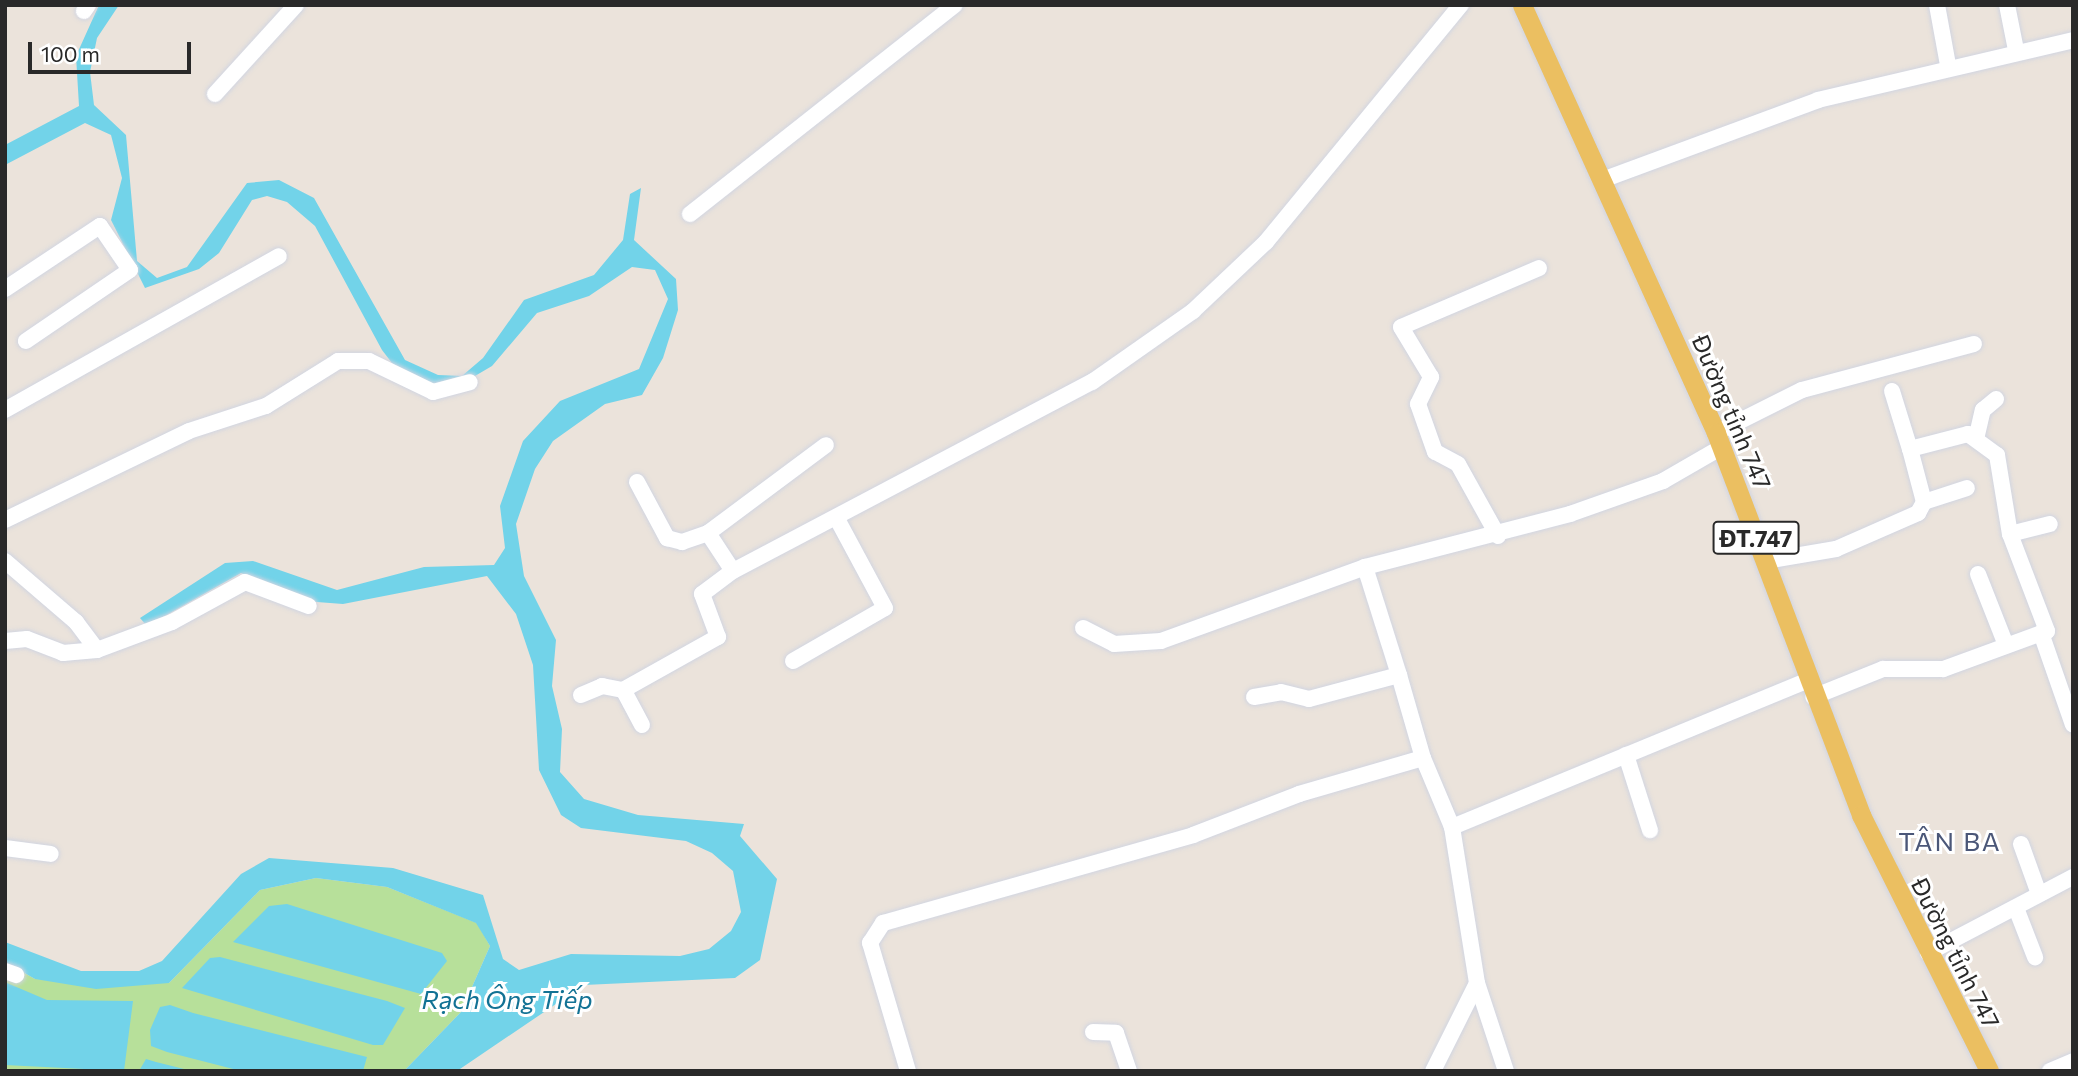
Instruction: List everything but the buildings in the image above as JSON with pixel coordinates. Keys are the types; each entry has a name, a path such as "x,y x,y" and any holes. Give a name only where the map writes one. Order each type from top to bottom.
{"main road":[{"name":"Đường tỉnh 747","path":"1522,5 1605,179 1719,440 1810,689 1928,953 1989,1071"}],"street":[{"path":"215,94 296,5"},
{"path":"690,214 955,5"},
{"path":"581,695 602,686 624,690 715,641 700,600 733,571 837,519 1092,382 1193,311 1266,242 1461,5"},
{"path":"1937,5 1948,65"},
{"path":"2007,5 2016,50"},
{"path":"1605,179 1818,100 1948,65 2073,40"},
{"path":"5,289 100,226 130,270 26,341"},
{"path":"5,410 279,256"},
{"path":"1498,536 1458,464 1435,452 1418,404 1431,377 1401,327 1539,268"},
{"path":"1083,628 1114,644 1161,642 1365,567 1498,536 1662,481 1719,440 1802,390 1974,344"},
{"path":"5,520 189,431 266,407 338,361 369,362 433,392 470,382"},
{"path":"1892,391 1924,502"},
{"path":"1452,827 1626,755 1810,689 1883,669 1943,669 2048,631 2010,534 2001,468 1977,435 1983,410 1996,399"},
{"path":"1910,449 1977,435"},
{"path":"637,482 667,538 682,542 708,533 826,445"},
{"path":"1765,561 1836,548 1918,513 1924,502 1967,488"},
{"path":"793,661 885,608 837,519"},
{"path":"2010,534 2050,524"},
{"path":"708,533 733,571"},
{"path":"5,561 81,628 97,650"},
{"path":"1365,567 1423,758 1452,827 1477,983 1506,1071"},
{"path":"1978,574 2006,645"},
{"path":"5,642 27,639 63,653 97,650 172,622 246,582 309,606"},
{"path":"2041,633 2073,725"},
{"path":"1254,697 1277,692 1309,699 1399,675"},
{"path":"624,690 642,725"},
{"path":"1626,755 1650,830"},
{"path":"908,1071 870,943 883,923 1193,835 1299,794 1423,758"},
{"path":"2021,844 2039,894"},
{"path":"5,848 51,854"},
{"path":"1928,953 2073,877"},
{"path":"2015,908 2035,957"},
{"path":"1433,1071 1477,983"},
{"path":"1093,1032 1116,1033 1129,1071"},
{"path":"2050,1071 2073,1061"}],"green space":[{"path":"316,878 387,887 477,923 490,946 461,1012 404,1071 5,1071 5,962 35,979 169,983 260,890"}],"water":[{"name":"Rạch Ông Tiếp","path":"99,5 119,5 97,38 90,72 94,105 126,135 137,261 157,278 187,267 247,183 279,180 314,198 405,360 438,375 462,376 483,358 524,300 594,275 623,240 630,194 641,188 634,240 676,279 678,310 663,358 642,395 605,404 553,441 535,469 516,524 524,576 556,640 552,686 562,729 560,772 584,799 638,815 744,824 740,836 777,879 760,960 735,978 584,985 457,1071 404,1071 461,1012 490,946 476,923 387,887 316,878 260,890 169,983 96,989 35,979 5,962 5,942 81,971 139,971 162,961 241,874 269,858 393,868 483,895 503,959 519,970 571,954 680,956 709,949 731,931 741,912 733,871 712,853 686,841 581,828 561,815 539,770 533,665 516,614 487,576 343,604 304,601 241,573 147,626 140,618 225,563 253,561 337,590 424,567 494,565 505,548 500,506 523,441 560,401 639,369 668,299 655,270 632,267 589,296 537,313 492,366 463,383 432,388 398,371 382,350 315,226 287,202 267,196 252,200 219,253 199,269 145,288 111,220 122,178 111,135 85,123 5,165 5,145 79,106 76,56"},
{"path":"287,904 442,953 447,961 421,994 233,942 269,906"},
{"path":"220,957 405,1008 383,1045 373,1045 182,988 210,958"},
{"path":"7,983 47,1000 133,1001 124,1071 5,1065"},
{"path":"170,1005 367,1057 363,1071 241,1071 167,1052 151,1046 150,1030 160,1007"},
{"path":"146,1059 156,1062 192,1071 139,1071"}],"district":[{"name":"TÂN BA","path":"1950,841"}]}
